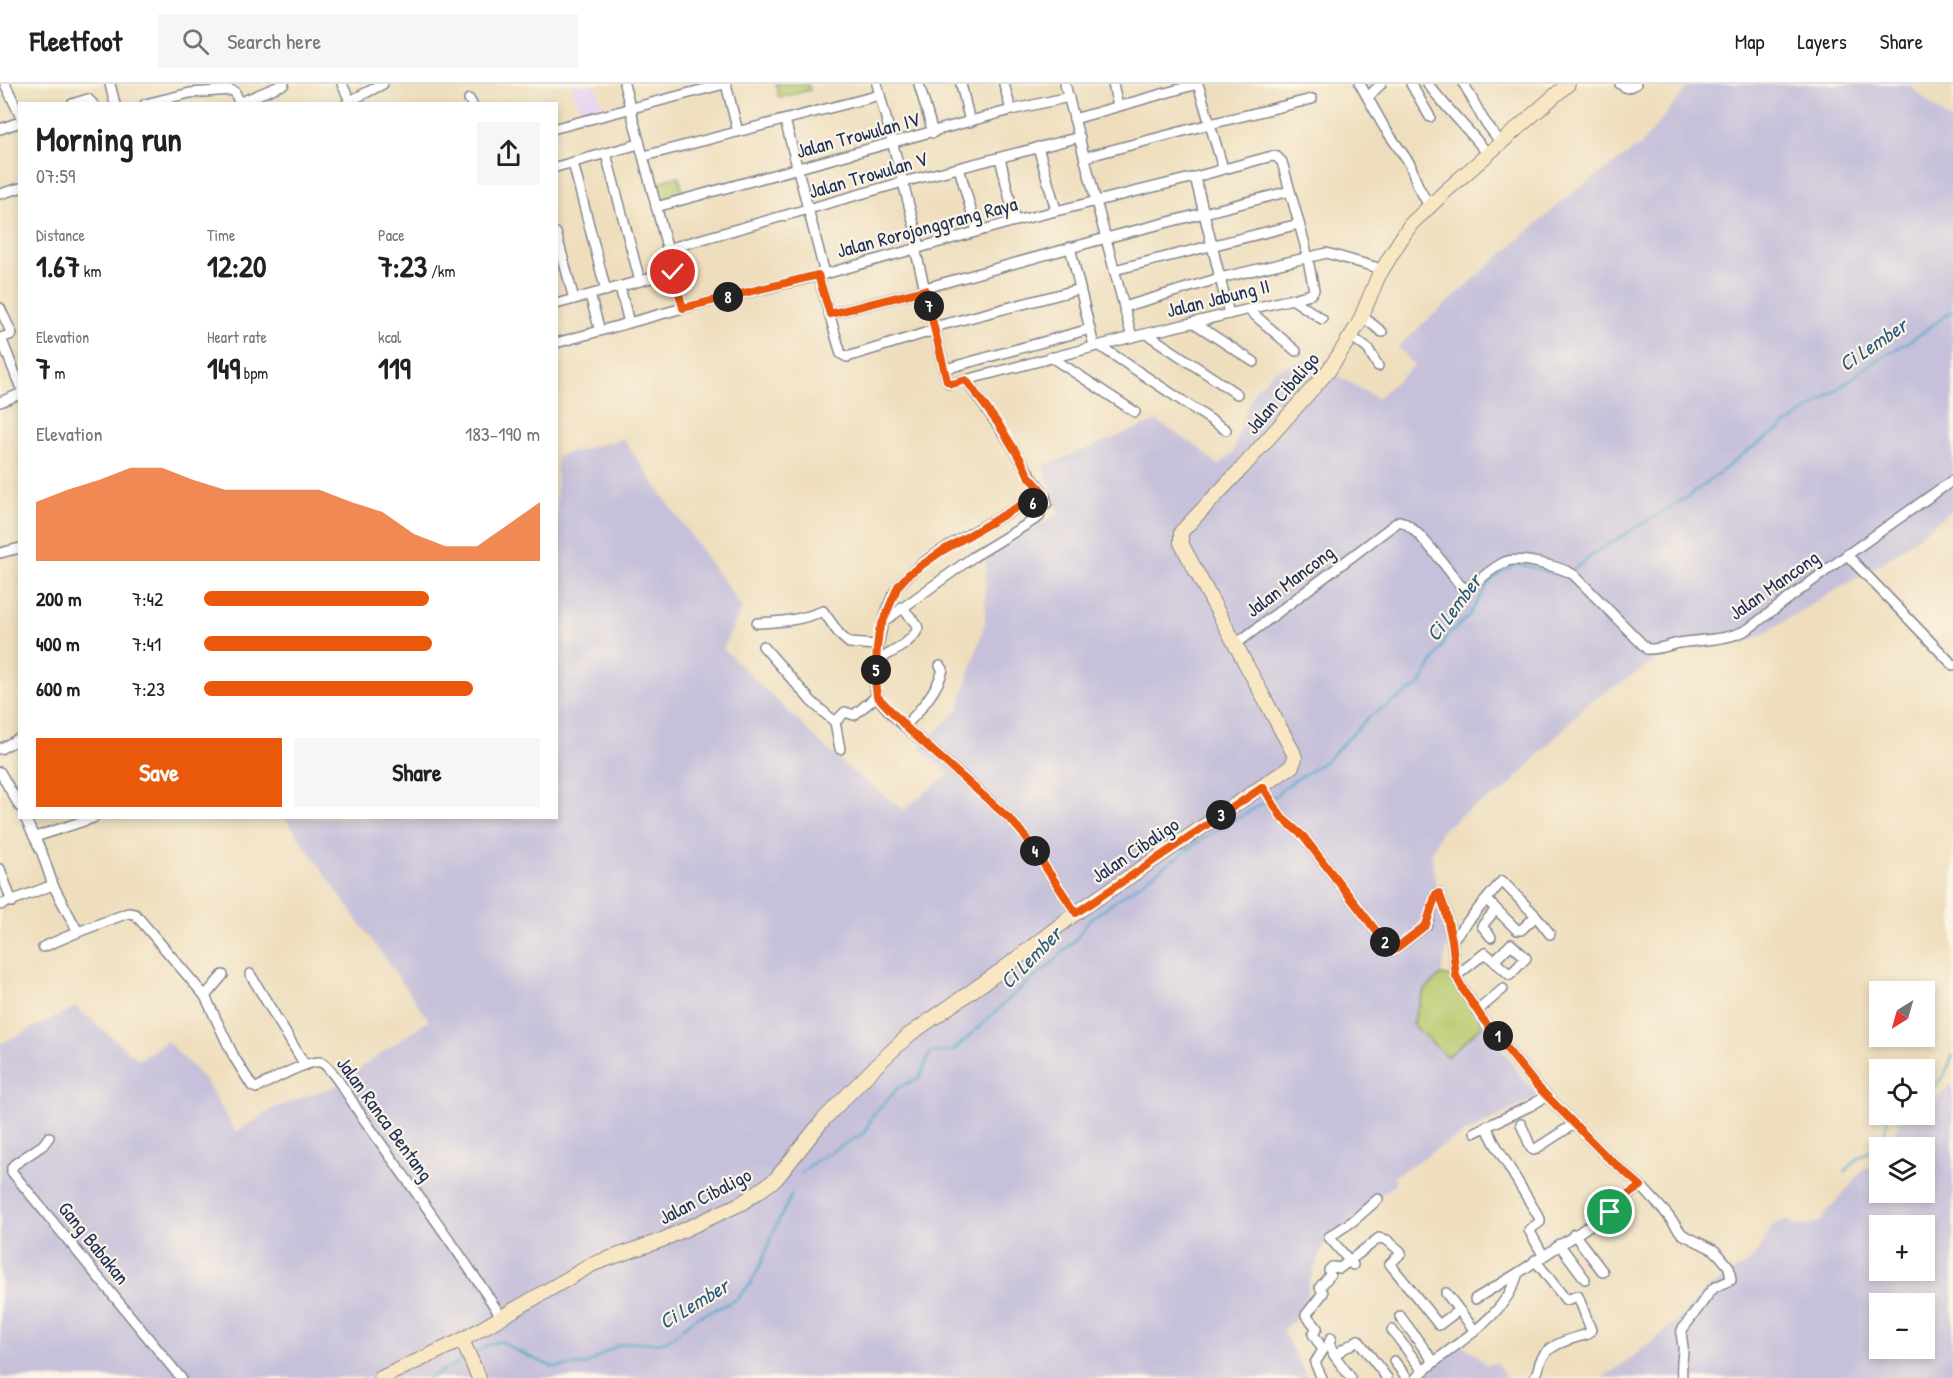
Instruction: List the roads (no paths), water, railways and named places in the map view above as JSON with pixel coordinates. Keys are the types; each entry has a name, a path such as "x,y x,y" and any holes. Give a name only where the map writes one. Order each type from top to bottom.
{"main road":[{"name":"Jalan Cibaligo","path":"381,1378 462,1340 593,1264 662,1240 742,1203 776,1179 823,1120 909,1035 999,972 1076,913 1265,791 1292,766 1295,758 1181,543 1181,532 1329,370 1352,337 1380,273 1411,224 1568,84"},
{"path":"462,1340 479,1378"}],"street":[{"path":"5,84 18,111"},
{"path":"110,84 114,102"},
{"path":"161,102 185,99 195,92 231,90 241,102 284,84"},
{"path":"342,84 348,102 383,84"},
{"path":"624,84 683,308"},
{"path":"558,127 725,84 738,132"},
{"path":"877,84 894,143 947,381 950,384 966,380 1047,502 1041,508 1039,517 973,557 884,621"},
{"path":"919,84 933,133"},
{"path":"960,84 970,122"},
{"path":"1004,84 1011,110"},
{"path":"1065,84 1132,337"},
{"path":"1113,84 1118,106"},
{"path":"1074,119 1118,106 1159,89 1198,84 1223,168"},
{"path":"1360,84 1384,128 1408,162 1429,206"},
{"path":"1368,97 1381,84"},
{"path":"1411,84 1430,117"},
{"path":"1428,84 1453,116 1488,154"},
{"path":"1464,84 1483,119 1501,143"},
{"path":"1620,84 1627,88 1636,84"},
{"path":"644,156 880,95"},
{"name":"Jalan Trowulan IV","path":"656,207 1011,110 1069,97"},
{"path":"1085,157 1312,99"},
{"path":"785,120 809,210 830,314 841,354 847,357 935,328 1080,289"},
{"path":"0,129 18,123"},
{"name":"Jalan Trowulan V","path":"667,249 903,182 1080,137"},
{"path":"558,167 639,144"},
{"path":"1038,147 1056,210"},
{"path":"606,154 640,281"},
{"name":"Jalan Rorojonggrang Raya","path":"558,342 822,274 1056,210 1272,156 1282,162 1299,224"},
{"path":"1000,158 1015,221"},
{"path":"573,163 606,291"},
{"path":"959,168 977,231"},
{"path":"1195,177 1229,314"},
{"path":"0,194 18,189"},
{"path":"830,314 1070,247 1286,192"},
{"path":"1114,270 1299,224 1307,259"},
{"path":"1305,245 1380,273"},
{"path":"1070,247 1090,329 1097,346 1226,430"},
{"path":"558,248 574,299"},
{"path":"1124,307 1220,278 1328,253"},
{"name":"Jalan Jabung II","path":"966,380 1311,294 1314,290 1307,259"},
{"path":"558,303 673,272"},
{"path":"620,287 629,323"},
{"path":"590,295 600,331"},
{"path":"1292,299 1322,319"},
{"path":"0,308 12,334 1,338 18,381"},
{"path":"1249,310 1296,351"},
{"path":"1362,316 1382,332"},
{"path":"1194,322 1254,362"},
{"path":"945,369 1090,329"},
{"path":"1147,334 1238,394"},
{"path":"1352,337 1368,349 1378,366"},
{"path":"1051,357 1135,412"},
{"path":"0,402 18,395"},
{"name":"Jalan Mancong","path":"1236,645 1400,521 1407,523 1420,536 1460,585 1465,588 1470,587 1506,561 1559,567 1571,572 1643,646 1651,649 1741,633 1953,480"},
{"path":"1040,489 1033,503 1026,502 922,564 898,586 879,631 876,661 877,696 905,726 1012,821 1024,835 1076,913"},
{"path":"0,553 18,548"},
{"path":"1847,555 1953,665"},
{"path":"876,661 901,646 918,629 905,605 895,593"},
{"path":"757,623 790,620 823,611 840,635 849,643 877,645"},
{"path":"763,646 813,702 835,722 840,749"},
{"path":"905,726 925,703 940,677 943,669 940,666"},
{"path":"835,722 845,712 854,715 877,696"},
{"path":"0,749 18,739"},
{"path":"0,772 18,804"},
{"path":"1265,791 1282,818 1303,836 1390,949 1394,950 1426,925 1436,894 1439,893 1452,940 1456,976 1477,1011 1547,1096 1605,1155 1641,1186 1682,1234 1714,1250 1729,1267 1730,1281 1715,1287 1710,1292 1682,1330 1684,1349 1681,1363 1682,1378"},
{"path":"25,819 48,867 52,885 78,932 43,947"},
{"path":"35,837 90,819"},
{"path":"0,869 12,902"},
{"path":"1452,940 1508,872"},
{"path":"1502,881 1550,934"},
{"path":"0,905 52,885"},
{"path":"1487,900 1520,930 1536,916"},
{"path":"1491,937 1482,926 1496,909"},
{"name":"Jalan Ranca Bentang","path":"78,932 128,913 135,914 205,996 234,1057 254,1088 305,1065 321,1062 429,1209 502,1318"},
{"path":"1456,976 1485,953 1495,960"},
{"path":"250,974 305,1065"},
{"path":"205,996 223,975"},
{"path":"1477,1011 1503,989"},
{"path":"1475,1132 1547,1096"},
{"path":"1521,1124 1534,1150 1574,1124"},
{"path":"1486,1126 1540,1220 1529,1230 1539,1258 1566,1300 1578,1296 1591,1330 1588,1334 1554,1347 1540,1360 1539,1370 1534,1378"},
{"name":"Gang Babakan","path":"49,1137 43,1145 15,1164 12,1172 181,1378"},
{"path":"1475,1299 1610,1212 1623,1198 1641,1186"},
{"path":"1351,1263 1329,1237 1353,1221 1378,1199"},
{"path":"1574,1234 1603,1272"},
{"path":"1322,1378 1315,1363 1323,1350 1313,1334 1317,1328 1306,1315 1323,1293 1320,1288 1330,1275 1329,1270 1334,1266 1340,1268 1351,1263 1379,1238 1387,1240 1401,1252 1391,1262 1391,1266 1439,1325 1459,1310"},
{"path":"1559,1244 1585,1279"},
{"path":"1392,1330 1419,1375 1475,1331 1490,1316 1514,1288 1518,1273"},
{"path":"1446,1293 1475,1331"},
{"path":"1400,1316 1434,1362"},
{"path":"1331,1338 1329,1343 1334,1355 1351,1378"},
{"path":"1334,1355 1358,1340 1387,1378"},
{"path":"1394,1361 1407,1378"}],"waterway":[{"name":"Ci Lember","path":"1574,569 1599,550 1689,496 1753,447 1826,398 1873,362 1915,338 1953,310"},
{"name":"Ci Lember","path":"1272,798 1327,760 1370,716 1420,685 1448,635 1468,617 1489,583 1500,573 1514,565 1522,565 1569,577"},
{"name":"Ci Lember","path":"801,1173 818,1159 864,1133 873,1115 898,1088 920,1077 930,1053 953,1051 1019,990 1051,964 1076,939 1089,920 1204,838 1267,801"},
{"path":"1935,1085 1944,1076 1953,1055"},
{"path":"1845,1172 1858,1158 1882,1144 1886,1125"},
{"name":"Ci Lember","path":"473,1354 490,1344 501,1341 552,1367 585,1365 618,1345 667,1341 695,1318 736,1300 751,1283 792,1194"},
{"name":"Ci Lember","path":"428,1378 466,1359"}]}
